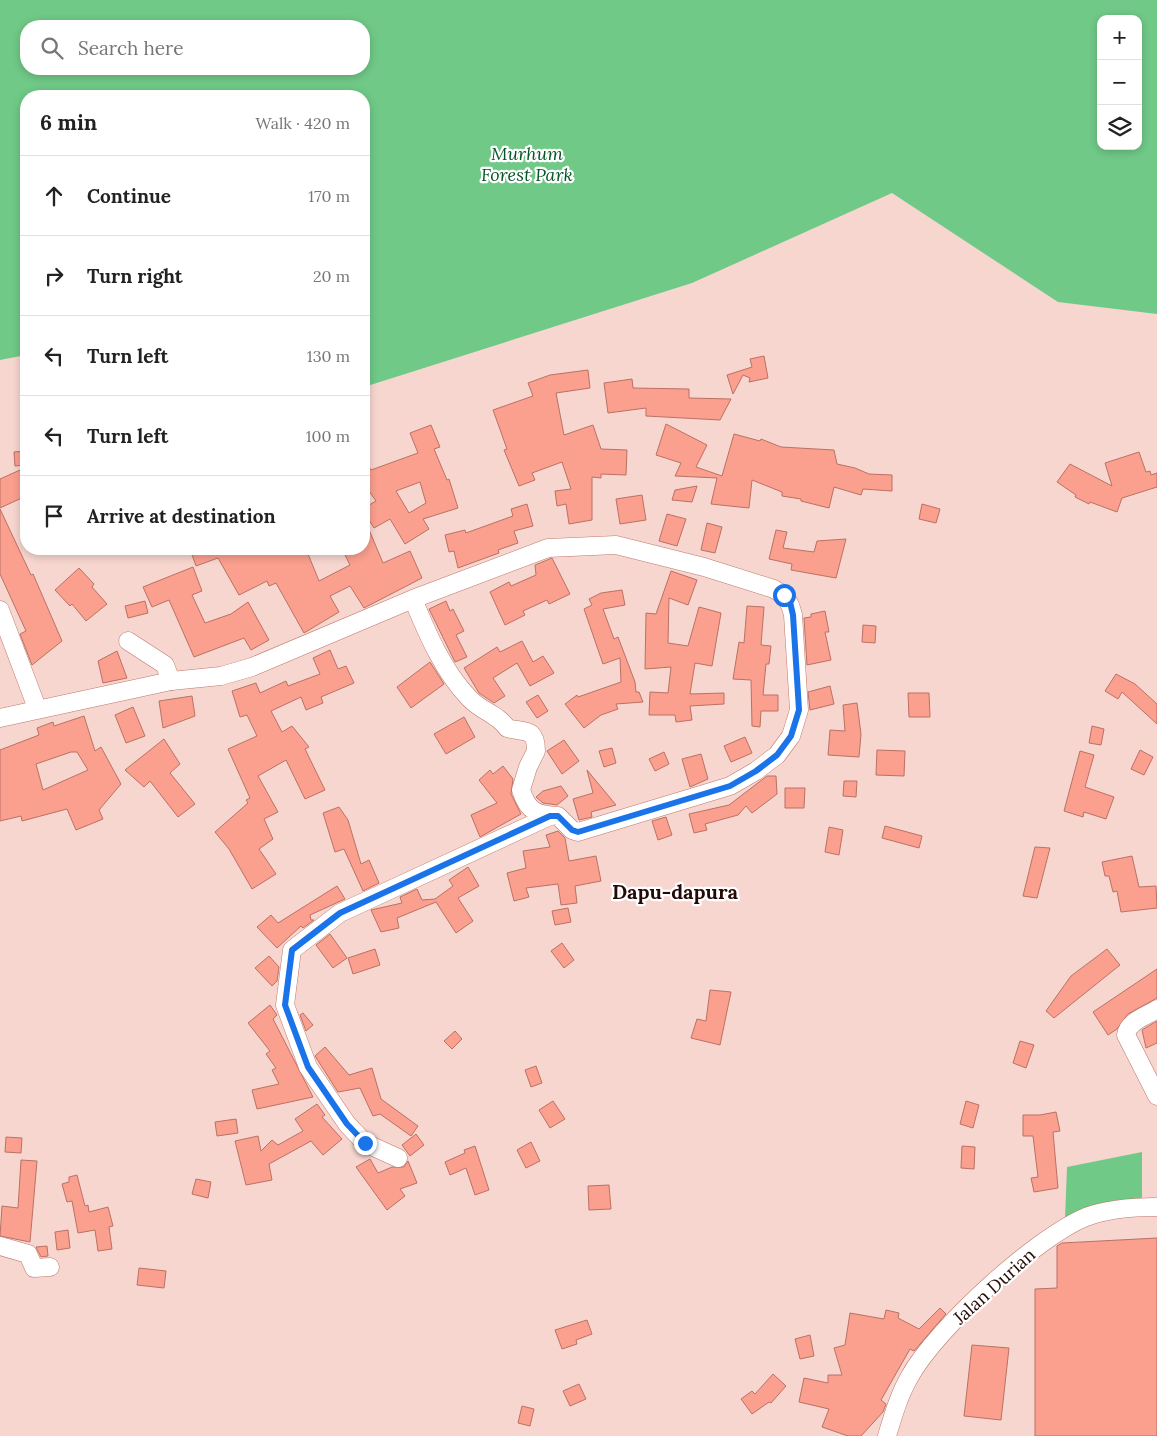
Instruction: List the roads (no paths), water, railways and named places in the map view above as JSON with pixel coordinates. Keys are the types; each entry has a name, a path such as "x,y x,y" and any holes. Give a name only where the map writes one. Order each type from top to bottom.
{"street":[{"path":"0,718 37,708 171,681 220,676 252,667 413,598 548,548 616,545 704,567 765,586 784,595 790,602 793,615 799,710 791,736 777,755 756,771 730,786 578,832 572,830 558,816 539,815 534,812 521,790 528,767 536,751 532,737 524,729 507,728 500,718 483,712 466,695 432,643 413,598"},
{"path":"1,613 37,708"},
{"path":"128,641 160,660 170,674 171,681"},
{"path":"398,1158 365,1143 347,1124 308,1067 285,1005 292,950 340,913 550,816"},
{"path":"1157,1009 1132,1024 1127,1030 1126,1035 1157,1096"},
{"name":"Jalan Durian","path":"886,1436 897,1404 918,1363 957,1318 1003,1276 1066,1226 1088,1216 1157,1206"},
{"path":"0,1246 28,1254 34,1268 50,1267"}],"district":[{"name":"Dapu-dapura","path":"675,891"}],"park label":[{"name":"Murhum Forest Park","path":"527,163"}]}
